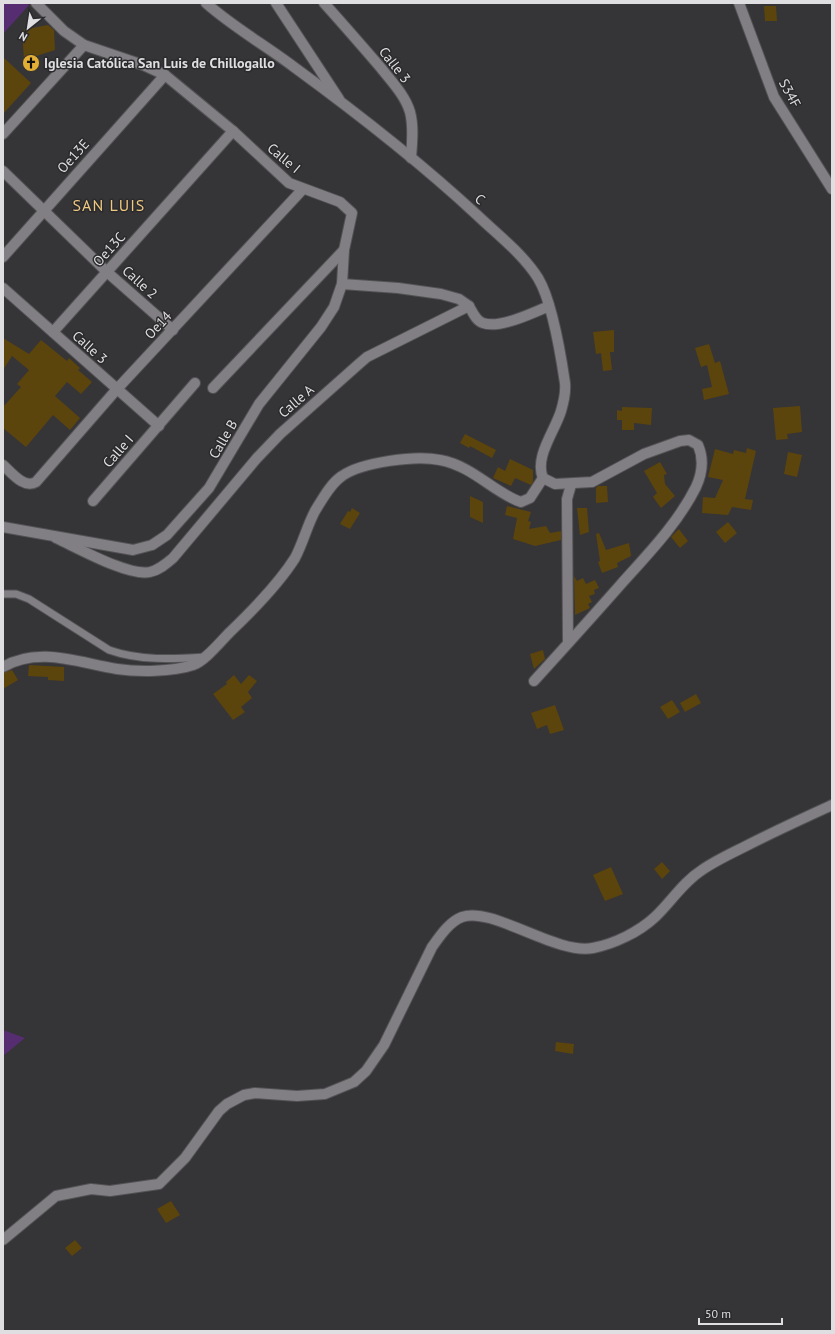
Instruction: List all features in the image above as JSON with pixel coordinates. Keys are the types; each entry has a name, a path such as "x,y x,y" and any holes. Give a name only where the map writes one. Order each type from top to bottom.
{"street":[{"name":"Calle I","path":"36,3 64,31 84,45 143,65 165,75 233,131 280,176 303,189 340,202 349,210 352,217 344,250 213,388"},
{"name":"C","path":"206,3 217,13 294,67 411,158 466,205 521,256 539,280 549,306 563,372 566,395 561,412 542,458 540,467 543,478"},
{"path":"276,3 343,105"},
{"name":"Calle 3","path":"324,3 352,33 398,89 407,105 413,131 411,158"},
{"name":"S34F","path":"739,3 774,97 832,189"},
{"path":"3,134 84,45"},
{"name":"Oe13E","path":"3,257 43,210 165,75"},
{"name":"Oe13C","path":"53,332 233,131"},
{"name":"Calle 2","path":"3,171 107,272 173,330"},
{"name":"Oe14","path":"3,465 25,483 29,485 36,482 117,389 303,189"},
{"name":"Calle B","path":"56,538 133,550 152,545 167,535 210,488 259,404 331,313 342,284 344,250"},
{"path":"342,284 398,288 441,294 459,299 469,306 479,320 489,324 523,317 549,306"},
{"name":"Calle 3","path":"3,288 159,426"},
{"name":"Calle A","path":"56,538 127,570 149,572 158,569 173,558 280,434 360,362 367,357 469,306"},
{"name":"Calle I","path":"93,501 195,383"},
{"path":"3,667 22,658 42,656 58,657 118,669 164,670 192,666 205,657 261,600 288,568 300,548 316,510 335,483 349,472 391,460 441,460 466,468 522,502 530,498 543,478 555,484 592,482 644,454 680,441 685,440 694,443 698,446 701,452 701,470 696,486 674,521 655,546 534,681"},
{"path":"568,644 567,499 571,484"},
{"path":"3,527 56,538"},
{"path":"3,1240 56,1196 91,1189 110,1191 159,1184 185,1158 219,1111 244,1095 255,1093 297,1096 325,1094 354,1082 366,1072 384,1045 432,947 442,933 462,917 482,916 573,948 592,948 618,940 636,931 654,918 701,870 787,825 832,806"}],"lane":[{"path":"3,594 16,594 29,599 109,650 118,653 147,658 172,659 205,657"}],"shaded area":[{"path":"3,3 26,3 29,5 3,34"},
{"path":"3,1030 25,1038 3,1056"}],"building":[{"path":"764,6 776,6 777,21 765,21"},
{"path":"48,25 54,30 55,50 24,60 22,30"},
{"path":"3,57 31,83 3,114"},
{"path":"614,330 614,352 610,352 612,370 603,371 601,353 596,354 593,332"},
{"path":"3,338 29,354 41,340 67,361 69,358 80,368 78,370 92,382 81,394 67,382 55,396 80,418 70,430 53,415 26,447 3,428 3,407 21,387 17,384 29,370 12,356 3,370"},
{"path":"709,344 715,363 720,361 729,394 704,400 702,389 712,387 707,365 701,367 695,348"},
{"path":"800,406 802,432 787,434 788,439 776,440 773,408"},
{"path":"622,407 652,408 651,425 634,423 634,430 622,430 622,420 617,420 617,410 622,411"},
{"path":"465,434 496,450 492,458 470,446 469,448 460,443"},
{"path":"747,448 756,451 745,499 753,500 751,510 732,507 728,515 702,513 703,497 715,498 723,480 708,477 715,449 733,454 734,450 746,453"},
{"path":"788,452 802,455 797,477 784,474"},
{"path":"510,459 533,470 533,482 531,485 515,478 511,486 493,478 498,467 505,471"},
{"path":"660,462 667,474 664,475 665,484 675,496 661,508 653,497 657,493 644,471"},
{"path":"598,486 607,486 608,502 596,503 596,488"},
{"path":"470,496 483,502 483,523 470,517"},
{"path":"507,506 531,512 528,521 531,522 529,529 546,526 550,533 561,531 561,540 535,546 513,539 517,518 505,515"},
{"path":"352,508 360,513 350,529 340,524 348,511 350,512"},
{"path":"577,508 587,508 589,532 580,535"},
{"path":"728,522 737,533 725,543 716,532"},
{"path":"679,529 688,541 680,548 671,537"},
{"path":"599,533 606,550 629,543 631,556 617,563 618,567 602,573 598,562 600,561 596,534"},
{"path":"574,576 577,581 583,578 586,584 595,580 599,588 594,590 595,594 589,596 592,602 588,604 590,608 575,615"},
{"path":"543,650 545,659 534,669 530,654"},
{"path":"29,665 64,667 64,681 48,680 48,677 28,676"},
{"path":"12,670 18,680 3,689 3,673"},
{"path":"234,675 241,684 249,675 257,681 248,692 252,698 241,707 245,712 233,720 213,694 227,684 226,682"},
{"path":"696,694 701,703 685,712 680,703"},
{"path":"672,700 680,712 668,719 660,707"},
{"path":"555,705 564,730 550,734 547,725 537,729 531,713"},
{"path":"662,862 670,871 662,879 654,869"},
{"path":"611,867 623,894 605,901 593,875"},
{"path":"556,1042 574,1044 573,1054 555,1051"},
{"path":"171,1201 180,1215 166,1223 157,1209"},
{"path":"75,1240 82,1248 72,1256 65,1248"}],"place":[{"name":"Iglesia Católica San Luis de Chillogallo","path":"31,63"}],"district":[{"name":"SAN LUIS","path":"109,205"}]}
